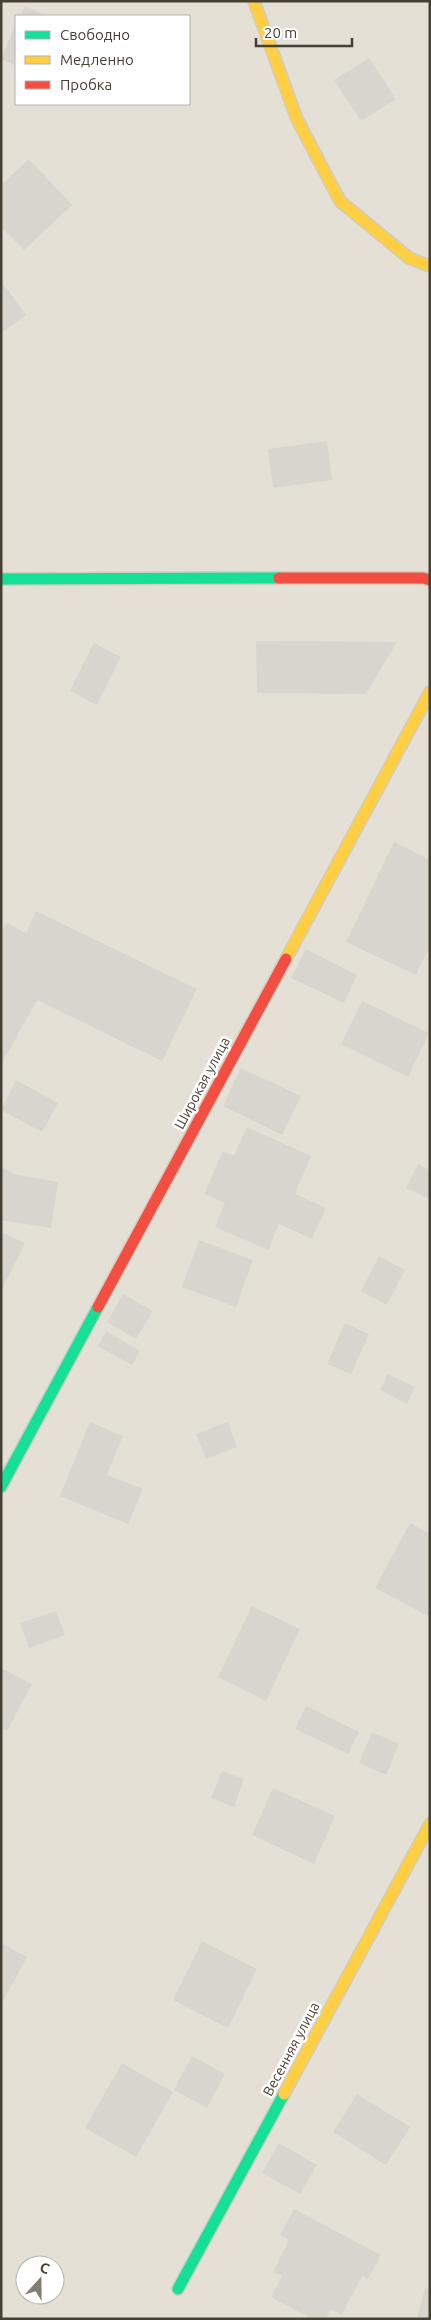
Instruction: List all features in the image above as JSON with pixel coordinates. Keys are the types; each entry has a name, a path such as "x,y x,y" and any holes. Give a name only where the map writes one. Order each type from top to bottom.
{"street":[{"path":"254,1 297,119 340,201 409,258 430,266"},
{"path":"1,580 423,578 430,580"},
{"name":"Широкая улица","path":"1,1487 430,692"},
{"name":"Весенняя улица","path":"178,2289 430,1824"}],"shaded area":[{"path":"1,1 430,1 430,2319 1,2319"}],"building":[{"path":"25,6 45,15 20,15"},
{"path":"15,25 15,66 1,59"},
{"path":"369,58 396,99 361,121 334,80"},
{"path":"29,159 72,205 24,250 1,227 1,185"},
{"path":"1,281 26,315 1,333"},
{"path":"327,441 332,480 273,488 268,449"},
{"path":"256,641 397,642 366,694 257,693"},
{"path":"94,643 121,657 97,705 70,691"},
{"path":"394,842 430,860 430,947 416,975 346,942"},
{"path":"36,911 197,989 162,1061 37,1000 1,1065 1,932 7,923 26,933"},
{"path":"306,949 357,975 344,1003 291,978"},
{"path":"362,1001 429,1033 408,1077 341,1044"},
{"path":"241,1068 301,1096 282,1135 223,1106"},
{"path":"16,1080 58,1103 42,1132 1,1110"},
{"path":"247,1127 311,1156 295,1194 326,1208 312,1239 279,1224 268,1250 215,1227 225,1203 204,1194 223,1151 234,1156"},
{"path":"418,1164 430,1170 430,1199 406,1188"},
{"path":"1,1167 17,1175 58,1182 51,1228 1,1220"},
{"path":"1,1232 25,1243 1,1291"},
{"path":"199,1240 253,1260 236,1307 182,1287"},
{"path":"379,1256 405,1270 387,1305 361,1291"},
{"path":"123,1294 153,1311 136,1339 107,1322"},
{"path":"345,1323 369,1334 351,1374 327,1364"},
{"path":"106,1331 140,1351 132,1365 98,1346"},
{"path":"388,1374 415,1387 407,1404 380,1390"},
{"path":"90,1422 123,1436 107,1475 143,1489 128,1524 60,1496"},
{"path":"228,1422 237,1447 206,1459 196,1434"},
{"path":"410,1523 430,1534 430,1617 375,1588"},
{"path":"252,1606 300,1629 266,1701 218,1677"},
{"path":"56,1611 65,1635 29,1648 20,1623"},
{"path":"1,1668 32,1684 7,1731 1,1728"},
{"path":"306,1706 359,1732 348,1754 295,1729"},
{"path":"372,1732 399,1744 386,1775 359,1763"},
{"path":"222,1771 244,1779 234,1807 211,1798"},
{"path":"273,1788 335,1816 314,1864 252,1835"},
{"path":"202,1941 257,1969 228,2028 173,2000"},
{"path":"1,1943 27,1957 1,2005"},
{"path":"192,2056 225,2074 207,2108 174,2090"},
{"path":"122,2063 173,2092 136,2157 85,2128"},
{"path":"357,2094 410,2127 386,2165 333,2132"},
{"path":"279,2143 317,2165 300,2194 262,2173"},
{"path":"294,2209 381,2255 368,2279 362,2276 342,2315 331,2309 326,2319 312,2319 271,2297 282,2276 273,2272 289,2240 280,2235"},
{"path":"425,2288 430,2289 430,2319 417,2319"}],"traffic: fast":[{"path":"1,579 279,578"},
{"path":"1,1487 98,1307"},
{"path":"178,2289 284,2094"}],"traffic: slow":[{"path":"254,1 297,119 340,201 409,258 430,266"},
{"path":"286,959 430,692"},
{"path":"284,2094 430,1824"}],"traffic: jam":[{"path":"279,578 423,578 430,580"},
{"path":"98,1307 286,959"}]}
